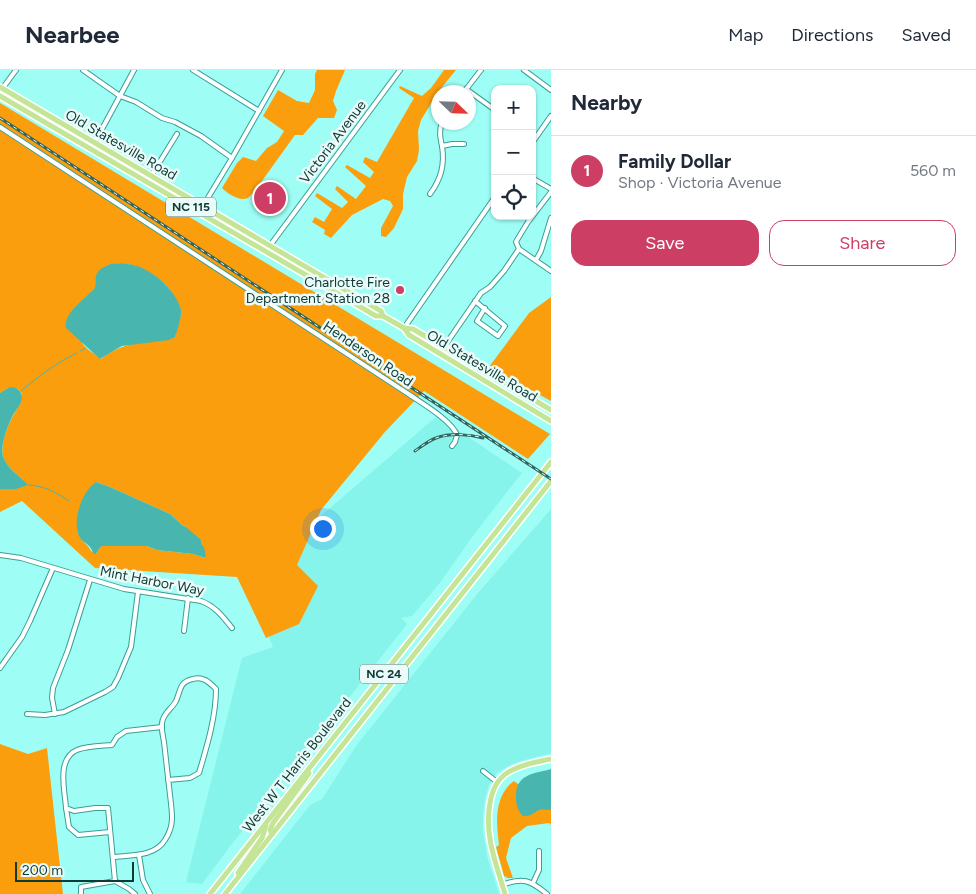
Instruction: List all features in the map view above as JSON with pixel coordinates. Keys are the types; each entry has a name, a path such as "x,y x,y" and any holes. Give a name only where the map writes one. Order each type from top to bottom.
{"main road":[{"name":"Old Statesville Road","path":"1,88 203,206 268,249"},
{"name":"Old Statesville Road","path":"0,96 268,249 381,310 383,316 404,328 413,329 551,410"},
{"name":"Old Statesville Road","path":"404,328 409,335 551,421"},
{"name":"West W T Harris Boulevard","path":"210,894 551,462"},
{"name":"West W T Harris Boulevard","path":"225,893 551,481"},
{"path":"272,834 270,830 273,823 305,780 316,759"},
{"path":"505,894 492,854 488,832 489,807 493,791 497,782 506,773 517,768 551,759"},
{"path":"225,893 262,838 266,824"}],"street":[{"path":"1,88 16,70"},
{"path":"83,70 120,96 136,102 162,118 182,125 232,158"},
{"path":"95,142 134,70"},
{"path":"193,70 259,110"},
{"path":"203,206 282,70"},
{"name":"Victoria Avenue","path":"268,249 400,70"},
{"path":"470,85 481,70"},
{"path":"524,70 551,90"},
{"path":"476,98 491,107"},
{"path":"536,135 551,116"},
{"name":"Henderson Road","path":"0,127 410,395 454,429 457,435 452,446"},
{"path":"430,194 442,172 440,130"},
{"path":"151,176 177,134"},
{"path":"442,146 464,144"},
{"path":"536,181 551,190 516,242 519,249 551,270"},
{"path":"546,200 551,204"},
{"path":"404,328 491,203"},
{"path":"536,260 541,251 551,218"},
{"path":"444,347 475,301 484,290 490,287 519,249"},
{"path":"475,301 486,308 505,326 498,336 478,321 486,308"},
{"name":"Mint Harbor Way","path":"0,555 21,558 116,588 201,601 213,607 232,628"},
{"path":"0,668 22,637 53,568"},
{"path":"55,714 52,698 53,688 68,650 90,580"},
{"path":"27,714 55,714 105,692 115,684 131,647 138,592"},
{"path":"184,631 188,598"},
{"path":"113,857 139,855 152,851 164,842 172,820 162,723 164,716 176,703 179,689 186,681 196,678 208,680 216,689 216,703 199,772 190,778 168,780"},
{"path":"110,832 78,835 69,827 64,765 68,757 76,751 112,745 117,737 126,731 162,727"},
{"path":"483,771 497,782"},
{"path":"66,808 74,811 108,808 115,881"},
{"path":"533,883 539,870 539,851"},
{"path":"139,855 143,880 150,894"},
{"path":"502,885 521,880 533,883 547,894"},
{"path":"81,894 81,887 115,881 135,894"}],"shaded area":[{"path":"317,70 345,70 333,101 337,110 334,118 318,118 303,135 295,135 248,198 241,199 227,193 222,188 237,163 243,157 256,161 267,148 277,142 284,131 263,116 278,90 297,101 309,103 315,90 315,74"},
{"path":"444,70 456,70 444,85 433,85"},
{"path":"400,86 422,96 431,88 431,104 421,120 418,131 419,150 417,161 407,177 403,194 403,209 394,228 386,237 381,236 381,228 393,206 390,201 383,199 352,215 331,238 324,234 325,230 312,222 315,217 324,222 332,209 315,196 317,193 342,208 348,202 335,189 337,186 356,199 366,186 345,167 347,165 370,178 374,172 363,162 365,157 377,162 414,98 399,88"},
{"path":"0,103 550,434 528,459 424,391 384,433 321,510 297,565 318,586 299,624 266,638 237,577 95,568 22,501 0,512 0,489 16,489 23,480 4,460 2,451 5,435 20,403 22,394 18,389 8,388 0,393","holes":["111,264 136,266 155,276 166,285 181,315 175,337 127,346 117,349 101,359 86,348 82,343 88,296 95,288 95,282","96,482 170,514 186,527 201,544 206,558 193,554 157,550 147,546 102,546 96,554 91,551 82,540 77,529 82,508"]},
{"path":"111,264 135,265 152,273 167,286 181,310 175,337 169,340 122,346 100,359 66,328 66,322 71,312 95,288 99,270"},
{"path":"551,297 551,401 489,367 529,313"},
{"path":"13,387 20,391 22,398 7,429 2,451 5,461 10,468 28,485 16,489 0,489 0,393"},
{"path":"437,416 522,473 475,533 439,584 412,616 401,618 407,624 333,718 314,736 296,764 202,884 186,882 242,658 273,647 245,581"},
{"path":"96,482 170,514 201,540 206,558 193,554 157,550 147,546 102,546 94,554 91,548 79,536 77,522 80,506 86,492"},
{"path":"551,509 551,753 510,765 497,773 489,785 485,799 483,831 487,856 499,894 240,894 310,805 322,799 356,746 478,593"},
{"path":"0,744 28,754 47,748 63,894 0,894"},
{"path":"551,769 551,810 539,810 530,815 523,816 516,803 516,790 519,784 526,776"},
{"path":"514,781 551,809 551,825 549,823 527,826 511,838 506,858 513,878 508,878 504,876 496,847 499,845 497,816 502,795"}],"waterway":[{"path":"80,351 86,348"},
{"path":"21,391 48,370 77,353"},
{"path":"29,485 50,490 69,501"}],"railway":[{"path":"0,118 551,479"},
{"path":"415,451 441,436 459,435 483,438"}],"place":[{"name":"Family Dollar","path":"270,198"},
{"name":"Charlotte Fire Department Station 28","path":"400,290"}]}
